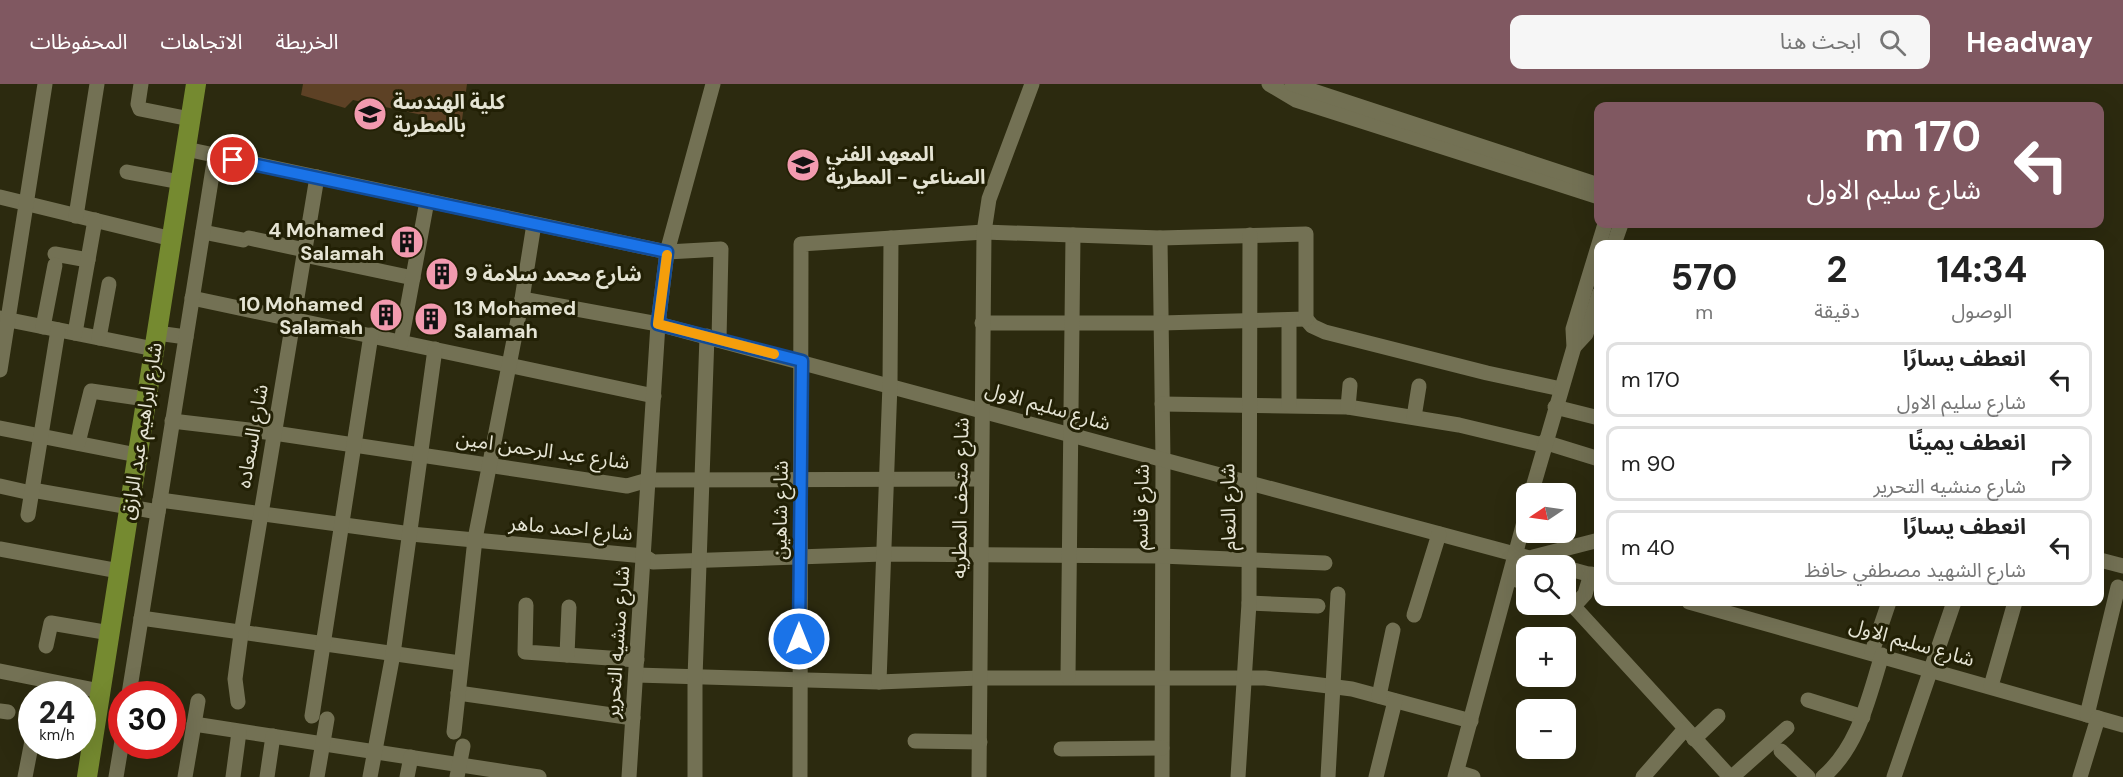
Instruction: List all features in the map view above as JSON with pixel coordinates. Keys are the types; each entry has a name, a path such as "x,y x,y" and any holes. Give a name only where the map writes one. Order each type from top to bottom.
{"main road":[{"name":"شارع ابراهيم عبد الرازق","path":"96,700 100,691 110,633 196,84"},
{"name":"شارع ابراهيم عبد الرازق","path":"87,777 88,759"}],"street":[{"path":"0,370 4,318 26,203 45,84"},
{"path":"76,216 97,84"},
{"path":"141,84 138,104 140,109 190,119"},
{"name":"شارع منشيه التحرير","path":"629,777 658,324 667,252 713,84"},
{"name":"شارع متحف المطريه","path":"979,777 979,556 984,232 992,191 1032,84"},
{"path":"1269,84 1296,100 1594,195"},
{"path":"1292,84 1594,183"},
{"path":"186,149 667,252 721,249 699,559 695,678 695,777"},
{"name":"شارع ابراهيم عبد الرازق","path":"131,681 215,156"},
{"path":"127,172 180,182"},
{"name":"شارع السعاده","path":"238,702 235,679 240,634 317,177"},
{"path":"0,197 172,239"},
{"path":"401,342 427,201"},
{"path":"75,333 95,220"},
{"path":"454,732 475,539 510,365 534,224"},
{"path":"203,232 246,239 413,278"},
{"path":"879,682 890,384 891,238 984,232 1160,237 1306,234 1306,319 1312,326 1325,332 1487,373 1561,388"},
{"path":"1068,677 1072,235"},
{"name":"شارع النعام","path":"1238,777 1246,677 1250,558 1248,484 1250,235"},
{"name":"شارع قاسم","path":"1160,237 1163,461 1162,777"},
{"name":"شارع شاهين","path":"800,777 801,244 891,238"},
{"path":"28,515 41,436 55,260 88,260"},
{"path":"1586,334 1594,275"},
{"path":"99,338 109,284"},
{"path":"192,298 654,396"},
{"name":"شارع سليم الاول","path":"522,299 658,324 713,338 982,409 1248,484 1519,555"},
{"path":"1534,483 1574,347 1586,334 1594,309"},
{"path":"4,318 99,338 155,341 186,337"},
{"path":"982,323 1161,323 1306,319"},
{"path":"1289,320 1289,405"},
{"path":"317,777 323,744 320,718 323,645 372,335"},
{"path":"370,777 393,654 435,349"},
{"path":"1348,407 1350,385"},
{"path":"1414,417 1419,386"},
{"path":"78,443 91,391 146,399"},
{"path":"1162,404 1348,407 1414,417 1544,443 1594,458"},
{"path":"1555,407 1594,417"},
{"name":"شارع عبد الرحمن امين","path":"172,421 353,444 627,486 648,480 981,479"},
{"path":"0,428 137,455"},
{"name":"شارع احمد ماهر","path":"0,486 129,507 159,506 261,512 411,534 644,556 653,562 799,555 882,554 1068,558 1161,556 1325,563"},
{"path":"1414,615 1439,534"},
{"path":"1528,555 1594,541"},
{"path":"0,549 119,570"},
{"path":"2104,561 2123,566"},
{"path":"1473,777 1456,775 1509,578 1516,567"},
{"path":"1576,571 1594,576"},
{"path":"1509,578 1516,580"},
{"path":"1576,599 1585,594 1594,578"},
{"path":"2080,777 2118,587"},
{"path":"1328,777 1338,594"},
{"path":"1249,603 1318,606"},
{"path":"526,605 524,650 528,652 567,655 695,678 879,682 979,678 1246,677 1294,680 1332,686 1471,721"},
{"path":"567,655 569,606"},
{"name":"شارع سليم الاول","path":"1704,606 1877,653 2123,725"},
{"path":"1822,777 1846,752 1863,717 1888,606"},
{"path":"1894,777 1953,606"},
{"path":"1991,686 2014,606"},
{"path":"1576,609 1731,777 1787,728"},
{"path":"141,618 240,634 460,663"},
{"path":"46,646 51,623 110,633"},
{"path":"1379,696 1392,630"},
{"path":"0,671 100,691"},
{"path":"458,693 633,718"},
{"path":"1808,700 1863,717"},
{"path":"185,777 198,701"},
{"path":"1376,777 1395,701"},
{"path":"1643,777 1689,734 1718,716"},
{"path":"194,724 411,757 458,771 539,777"},
{"path":"233,777 239,732"},
{"path":"267,777 273,736"},
{"path":"915,741 980,742"},
{"path":"458,771 463,746"},
{"path":"1061,749 1162,748"},
{"path":"1781,751 1808,777"},
{"path":"407,777 411,757"},
{"path":"25,777 28,759"},
{"path":"116,777 119,759"}],"shaded area":[{"path":"303,84 467,84 460,134 433,128 422,115 353,100 345,108 301,95"}],"slow traffic":[{"path":"667,255 658,324 774,354"}],"place":[{"name":"كلية الهندسة بالمطرية","path":"370,114"},
{"name":"المعهد الفني الصناعي - المطرية","path":"803,165"},
{"name":"4 Mohamed Salamah","path":"407,242"},
{"name":"9 شارع محمد سلامة","path":"442,274"},
{"name":"10 Mohamed Salamah","path":"386,315"},
{"name":"13 Mohamed Salamah","path":"431,319"}],"route":[{"path":"233,160 667,252 658,324 802,361 799,639"}]}
